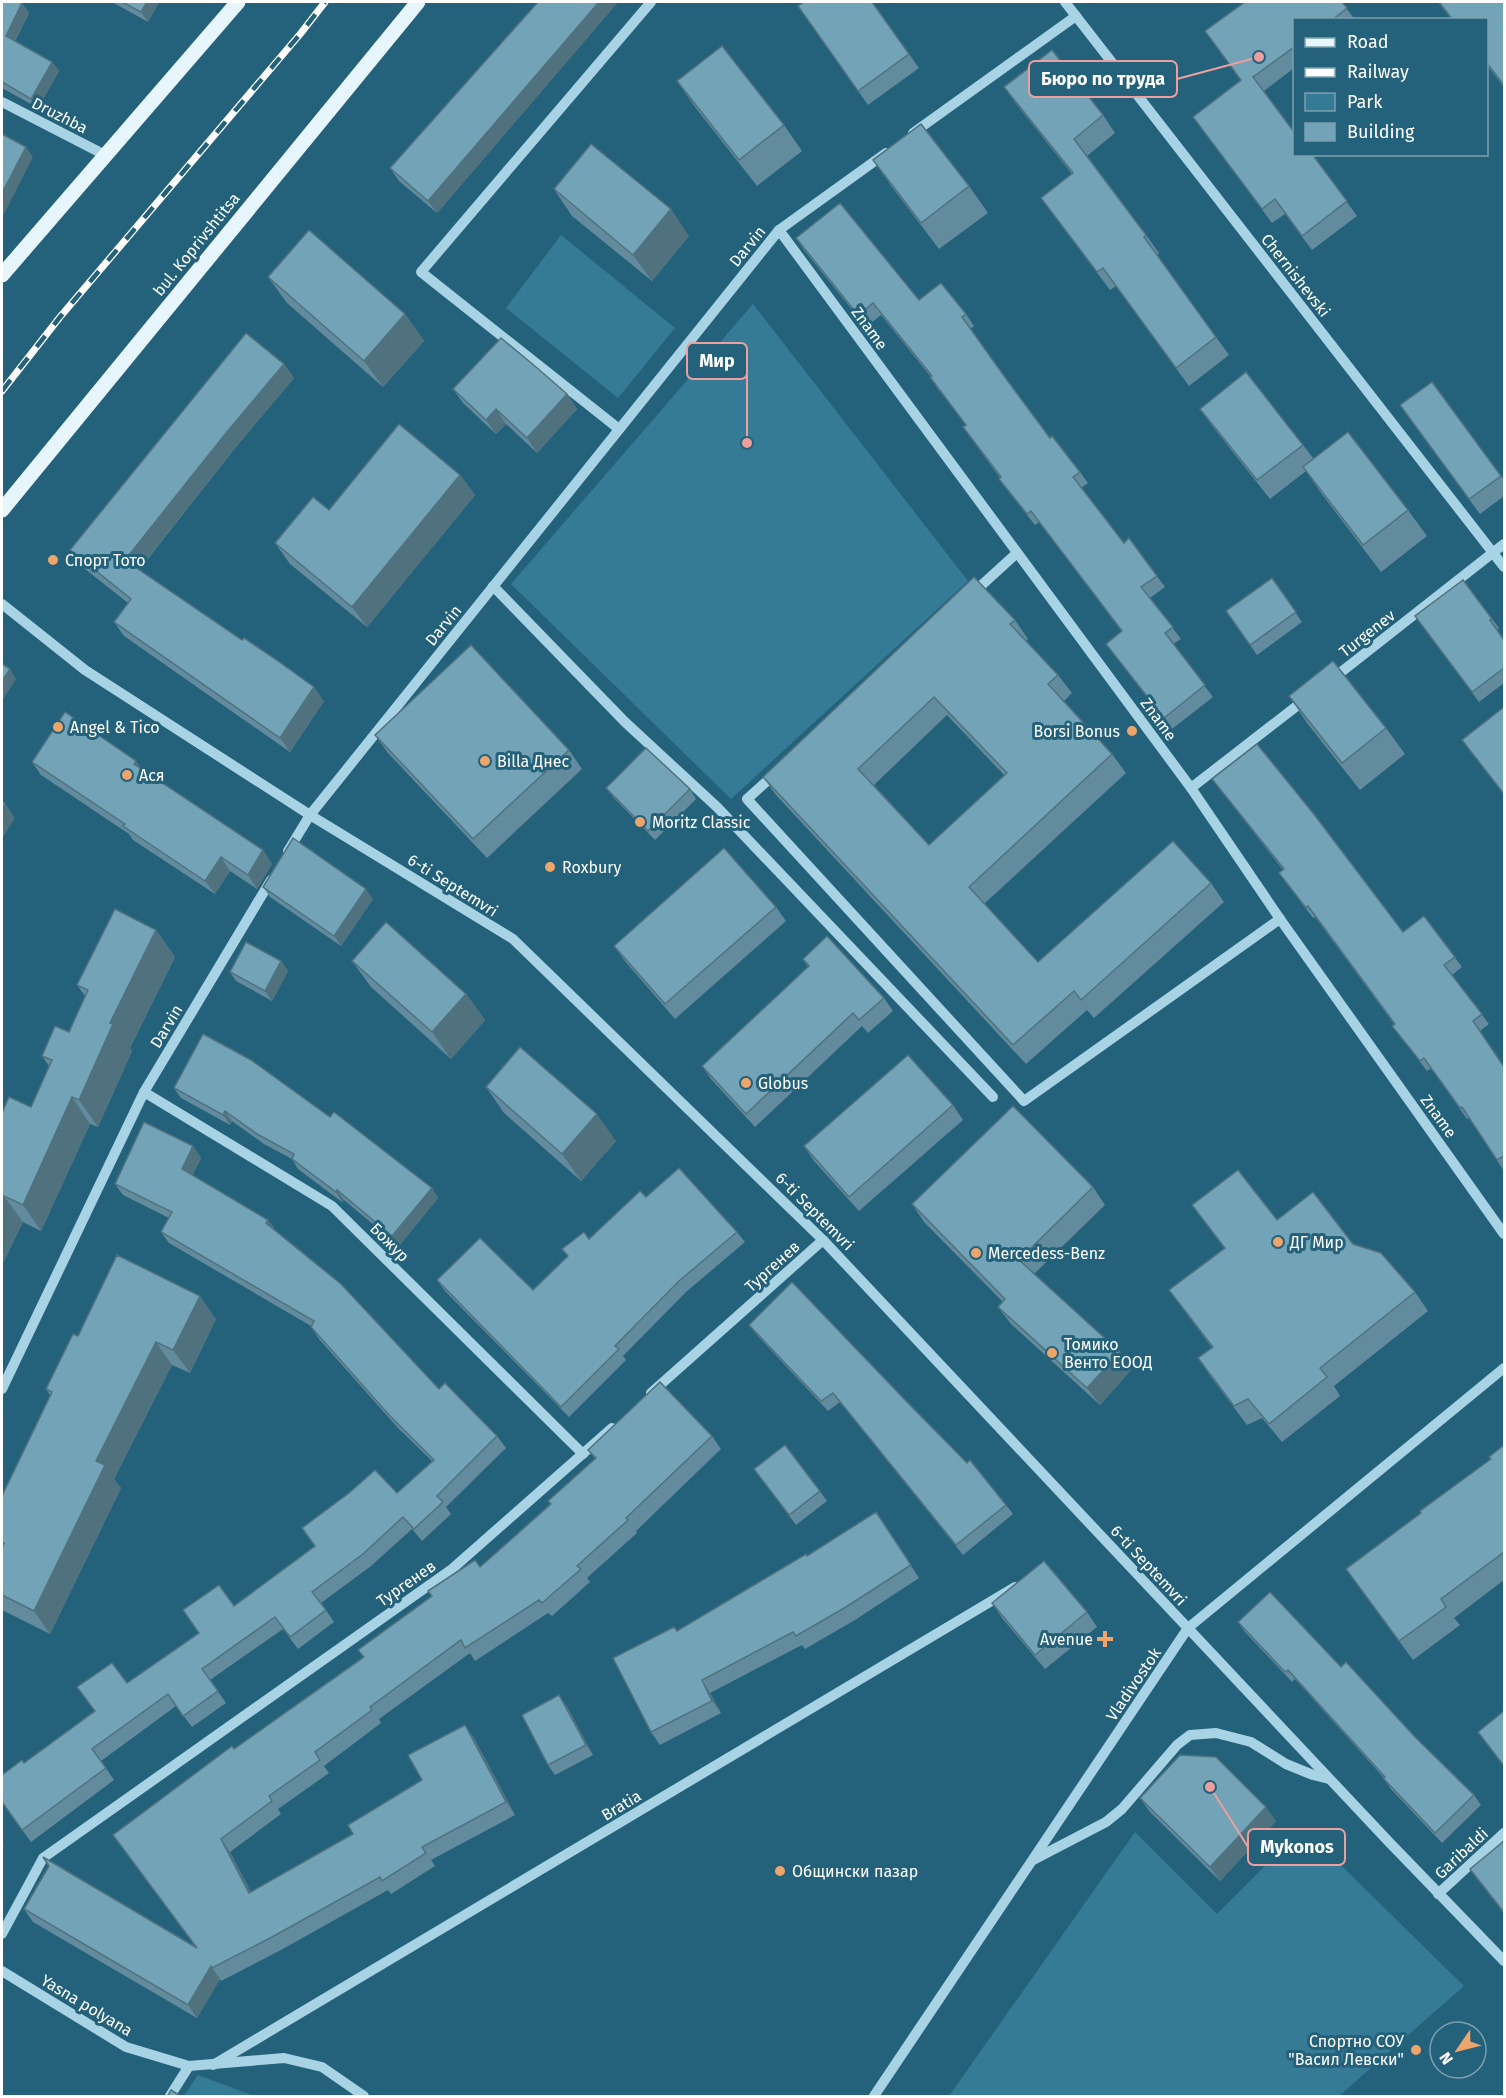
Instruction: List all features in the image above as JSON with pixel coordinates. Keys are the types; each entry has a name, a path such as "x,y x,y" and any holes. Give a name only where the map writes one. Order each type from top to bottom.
{"main road":[{"path":"2,275 238,2"},
{"name":"bul. Koprivshtitsa","path":"2,510 418,2"}],"street":[{"path":"619,429 421,272 651,2"},
{"name":"Chernishevski","path":"1065,2 1504,567"},
{"path":"900,142 1076,16"},
{"name":"Druzhba","path":"2,102 105,155"},
{"name":"Darvin","path":"2,1389 144,1092 310,815 779,230 891,149"},
{"name":"Zname","path":"779,230 1191,788 1280,920 1504,1234"},
{"name":"Turgenev","path":"1323,685 1504,544"},
{"path":"964,601 1017,553"},
{"path":"493,586 625,722 717,807 993,1097"},
{"name":"6-ti Septemvri","path":"2,603 85,670 310,815 513,939 823,1240 1330,1780 1504,1961"},
{"path":"1191,788 1314,693"},
{"path":"782,767 747,800 1024,1101 1280,920"},
{"name":"Божур","path":"144,1092 332,1206 583,1454"},
{"name":"Тургенев","path":"645,1398 823,1240"},
{"name":"Vladivostok","path":"874,2097 1188,1629 1504,1368"},
{"name":"Тургенев","path":"2,1934 44,1858 452,1569 618,1422"},
{"name":"Bratia","path":"213,2065 1023,1582"},
{"path":"1033,1860 1106,1822 1122,1809 1177,1745 1190,1735 1216,1733 1251,1742 1286,1764 1330,1780"},
{"name":"Garibaldi","path":"1438,1894 1504,1833"},
{"name":"Yasna polyana","path":"2,1971 126,2047 189,2066 284,2058 322,2067 364,2097"},
{"path":"170,2097 189,2066"}],"green space":[{"path":"561,235 675,328 618,398 506,308"},
{"path":"753,304 968,581 731,799 511,584"},
{"path":"1303,1828 1464,1986 1339,2096 949,2096 1135,1832 1217,1914"},
{"path":"198,2075 254,2096 184,2096"}],"building":[{"path":"2,2 22,3 6,36 52,62 31,99 2,82"},
{"path":"122,2 147,2 141,12"},
{"path":"538,2 599,2 428,201 390,168"},
{"path":"804,2 872,2 909,54 858,91 798,6"},
{"path":"1245,2 1342,2 1347,8 1334,18 1293,18 1293,48 1253,77 1293,131 1293,156 1313,156 1347,201 1302,236 1275,199 1262,209 1193,117 1241,80 1205,31"},
{"path":"1439,2 1504,2 1504,85 1488,65 1488,18 1451,18"},
{"path":"722,46 784,125 739,160 677,81"},
{"path":"1052,50 1103,115 1074,139 1146,235 1144,237 1216,337 1176,368 1103,268 1097,272 1041,198 1073,173 1004,87"},
{"path":"921,124 969,186 921,223 873,160"},
{"path":"2,134 26,147 2,193"},
{"path":"591,144 671,209 633,255 554,189"},
{"path":"840,203 919,300 941,283 966,314 962,317 1004,376 1050,438 1052,436 1080,472 1073,477 1124,543 1129,538 1157,576 1141,587 1173,627 1165,633 1205,685 1164,718 1106,644 1122,631 1031,511 1027,514 999,479 1001,477 963,427 966,425 930,377 932,376 873,303 858,315 796,238"},
{"path":"309,230 405,314 364,361 268,277"},
{"path":"246,333 284,364 125,560 314,687 280,738 114,622 131,599 70,550"},
{"path":"501,338 567,394 527,438 496,409 486,420 453,389"},
{"path":"1246,372 1303,445 1257,480 1200,409"},
{"path":"1432,382 1501,476 1469,499 1400,405"},
{"path":"399,424 460,475 352,607 275,543 313,497 329,510"},
{"path":"1348,432 1408,510 1363,545 1303,467"},
{"path":"974,577 1015,620 1010,624 1058,675 1048,684 1112,754 969,887 1038,962 1173,841 1211,883 1081,1000 1074,991 1013,1045 763,777","holes":["934,697 1007,773 929,845 858,769"]},
{"path":"1272,578 1296,612 1250,645 1226,611"},
{"path":"1463,580 1492,619 1490,620 1504,640 1504,668 1472,692 1415,616"},
{"name":"Billa Днес","path":"471,645 569,750 473,839 375,735"},
{"path":"1333,661 1386,728 1342,763 1289,696"},
{"path":"2,664 10,669 2,681"},
{"path":"1504,707 1504,794 1462,740"},
{"path":"65,712 136,761 134,764 263,850 248,875 221,857 205,881 32,762"},
{"path":"1257,744 1313,813 1403,932 1424,916 1455,957 1444,965 1482,1014 1473,1021 1504,1067 1504,1156 1497,1160 1462,1107 1460,1108 1424,1058 1420,1061 1392,1026 1395,1024 1308,906 1306,908 1279,873 1284,869 1212,779"},
{"path":"646,748 690,789 648,831 606,788"},
{"path":"293,838 366,889 334,936 263,887"},
{"path":"724,848 776,907 665,1004 614,946"},
{"path":"115,909 156,930 110,1023 113,1024 79,1100 72,1097 23,1205 4,1196 2,1201 2,1113 9,1097 31,1107 52,1060 42,1056 55,1026 69,1032 88,990 77,985"},
{"path":"386,922 466,994 432,1032 352,961"},
{"path":"827,936 884,998 859,1020 853,1013 746,1114 702,1066 809,966 803,959"},
{"path":"246,942 281,961 265,991 230,972"},
{"path":"203,1034 251,1060 330,1117 334,1112 432,1188 392,1236 337,1190 336,1192 292,1159 294,1154 257,1134 225,1111 223,1115 174,1088"},
{"path":"520,1047 597,1114 562,1154 486,1087"},
{"path":"908,1055 953,1105 849,1197 804,1146"},
{"path":"1013,1106 1093,1187 1019,1260 1120,1352 1087,1388 998,1307 1005,1299 912,1204"},
{"path":"144,1122 193,1146 182,1169 268,1220 266,1223 341,1284 439,1389 445,1383 497,1436 437,1496 443,1502 414,1529 403,1517 363,1554 312,1592 326,1610 290,1637 275,1617 202,1669 218,1691 183,1716 168,1694 92,1749 106,1768 22,1830 2,1802 2,1775 22,1760 24,1763 95,1711 77,1687 112,1663 127,1683 199,1633 183,1610 219,1585 234,1606 315,1546 302,1528 349,1493 375,1470 397,1493 434,1460 390,1416 311,1327 314,1321 161,1232 172,1212 115,1184"},
{"path":"679,1168 737,1232 679,1281 615,1346 619,1349 561,1407 437,1280 480,1238 533,1290 568,1256 562,1249 584,1232 589,1239 640,1191 646,1197"},
{"path":"1238,1170 1277,1220 1313,1192 1353,1244 1381,1253 1415,1292 1320,1368 1327,1377 1269,1424 1248,1399 1234,1406 1198,1358 1213,1347 1169,1290 1225,1248 1192,1205"},
{"path":"117,1255 200,1296 173,1350 156,1342 96,1461 105,1465 34,1611 2,1595 2,1548 4,1543 2,1542 2,1496 52,1392 46,1389 73,1334 78,1336"},
{"path":"792,1282 967,1463 970,1460 1006,1505 956,1545 833,1393 821,1401 749,1325"},
{"path":"660,1382 712,1436 626,1518 628,1520 577,1566 581,1569 542,1603 539,1600 465,1648 461,1640 370,1707 372,1710 315,1752 320,1760 269,1796 272,1801 221,1839 249,1893 353,1834 348,1825 422,1780 408,1755 465,1725 506,1802 422,1847 426,1853 382,1881 380,1877 272,1937 212,1968 211,1966 188,2005 24,1909 49,1866 43,1857 197,1948 113,1835 232,1746 234,1749 364,1657 358,1650 432,1596 428,1591 475,1560 480,1567 551,1504 548,1501 596,1458 588,1450"},
{"path":"785,1445 820,1491 789,1515 754,1469"},
{"path":"1504,1445 1504,1552 1441,1599 1446,1607 1399,1641 1346,1569 1491,1459 1489,1457"},
{"path":"876,1512 911,1565 796,1636 793,1632 702,1680 712,1701 651,1732 613,1658 674,1627 677,1631 806,1554 807,1556"},
{"path":"1044,1561 1087,1612 1035,1655 992,1603"},
{"path":"1270,1592 1341,1667 1346,1662 1415,1737 1474,1795 1435,1833 1288,1670 1285,1672 1238,1622"},
{"path":"559,1695 586,1745 548,1765 522,1715"},
{"path":"1504,1711 1504,1766 1478,1732"},
{"path":"1180,1755 1216,1757 1266,1807 1210,1867 1140,1798"},
{"path":"1504,1841 1504,1910 1503,1911 1470,1869"},
{"path":"171,2090 182,2097 167,2097"}],"railway":[{"path":"2,391 60,317 325,2"}],"place":[{"name":"Бюро по труда","path":"1259,57"},
{"name":"Мир","path":"747,443"},
{"name":"Спорт Тото","path":"53,560"},
{"name":"Angel & Tico","path":"58,727"},
{"name":"Borsi Bonus","path":"1132,731"},
{"name":"Billa Днес","path":"485,761"},
{"name":"Ася","path":"127,775"},
{"name":"Moritz Classic","path":"640,822"},
{"name":"Roxbury","path":"550,867"},
{"name":"Globus","path":"746,1083"},
{"name":"ДГ Мир","path":"1278,1242"},
{"name":"Mercedess-Benz","path":"976,1253"},
{"name":"Томико Венто ЕООД","path":"1052,1353"},
{"name":"Avenue","path":"1105,1639"},
{"name":"Mykonos","path":"1210,1787"},
{"name":"Общински пазар","path":"780,1871"},
{"name":"Спортно СОУ \"Васил Левски\"","path":"1416,2050"}]}
